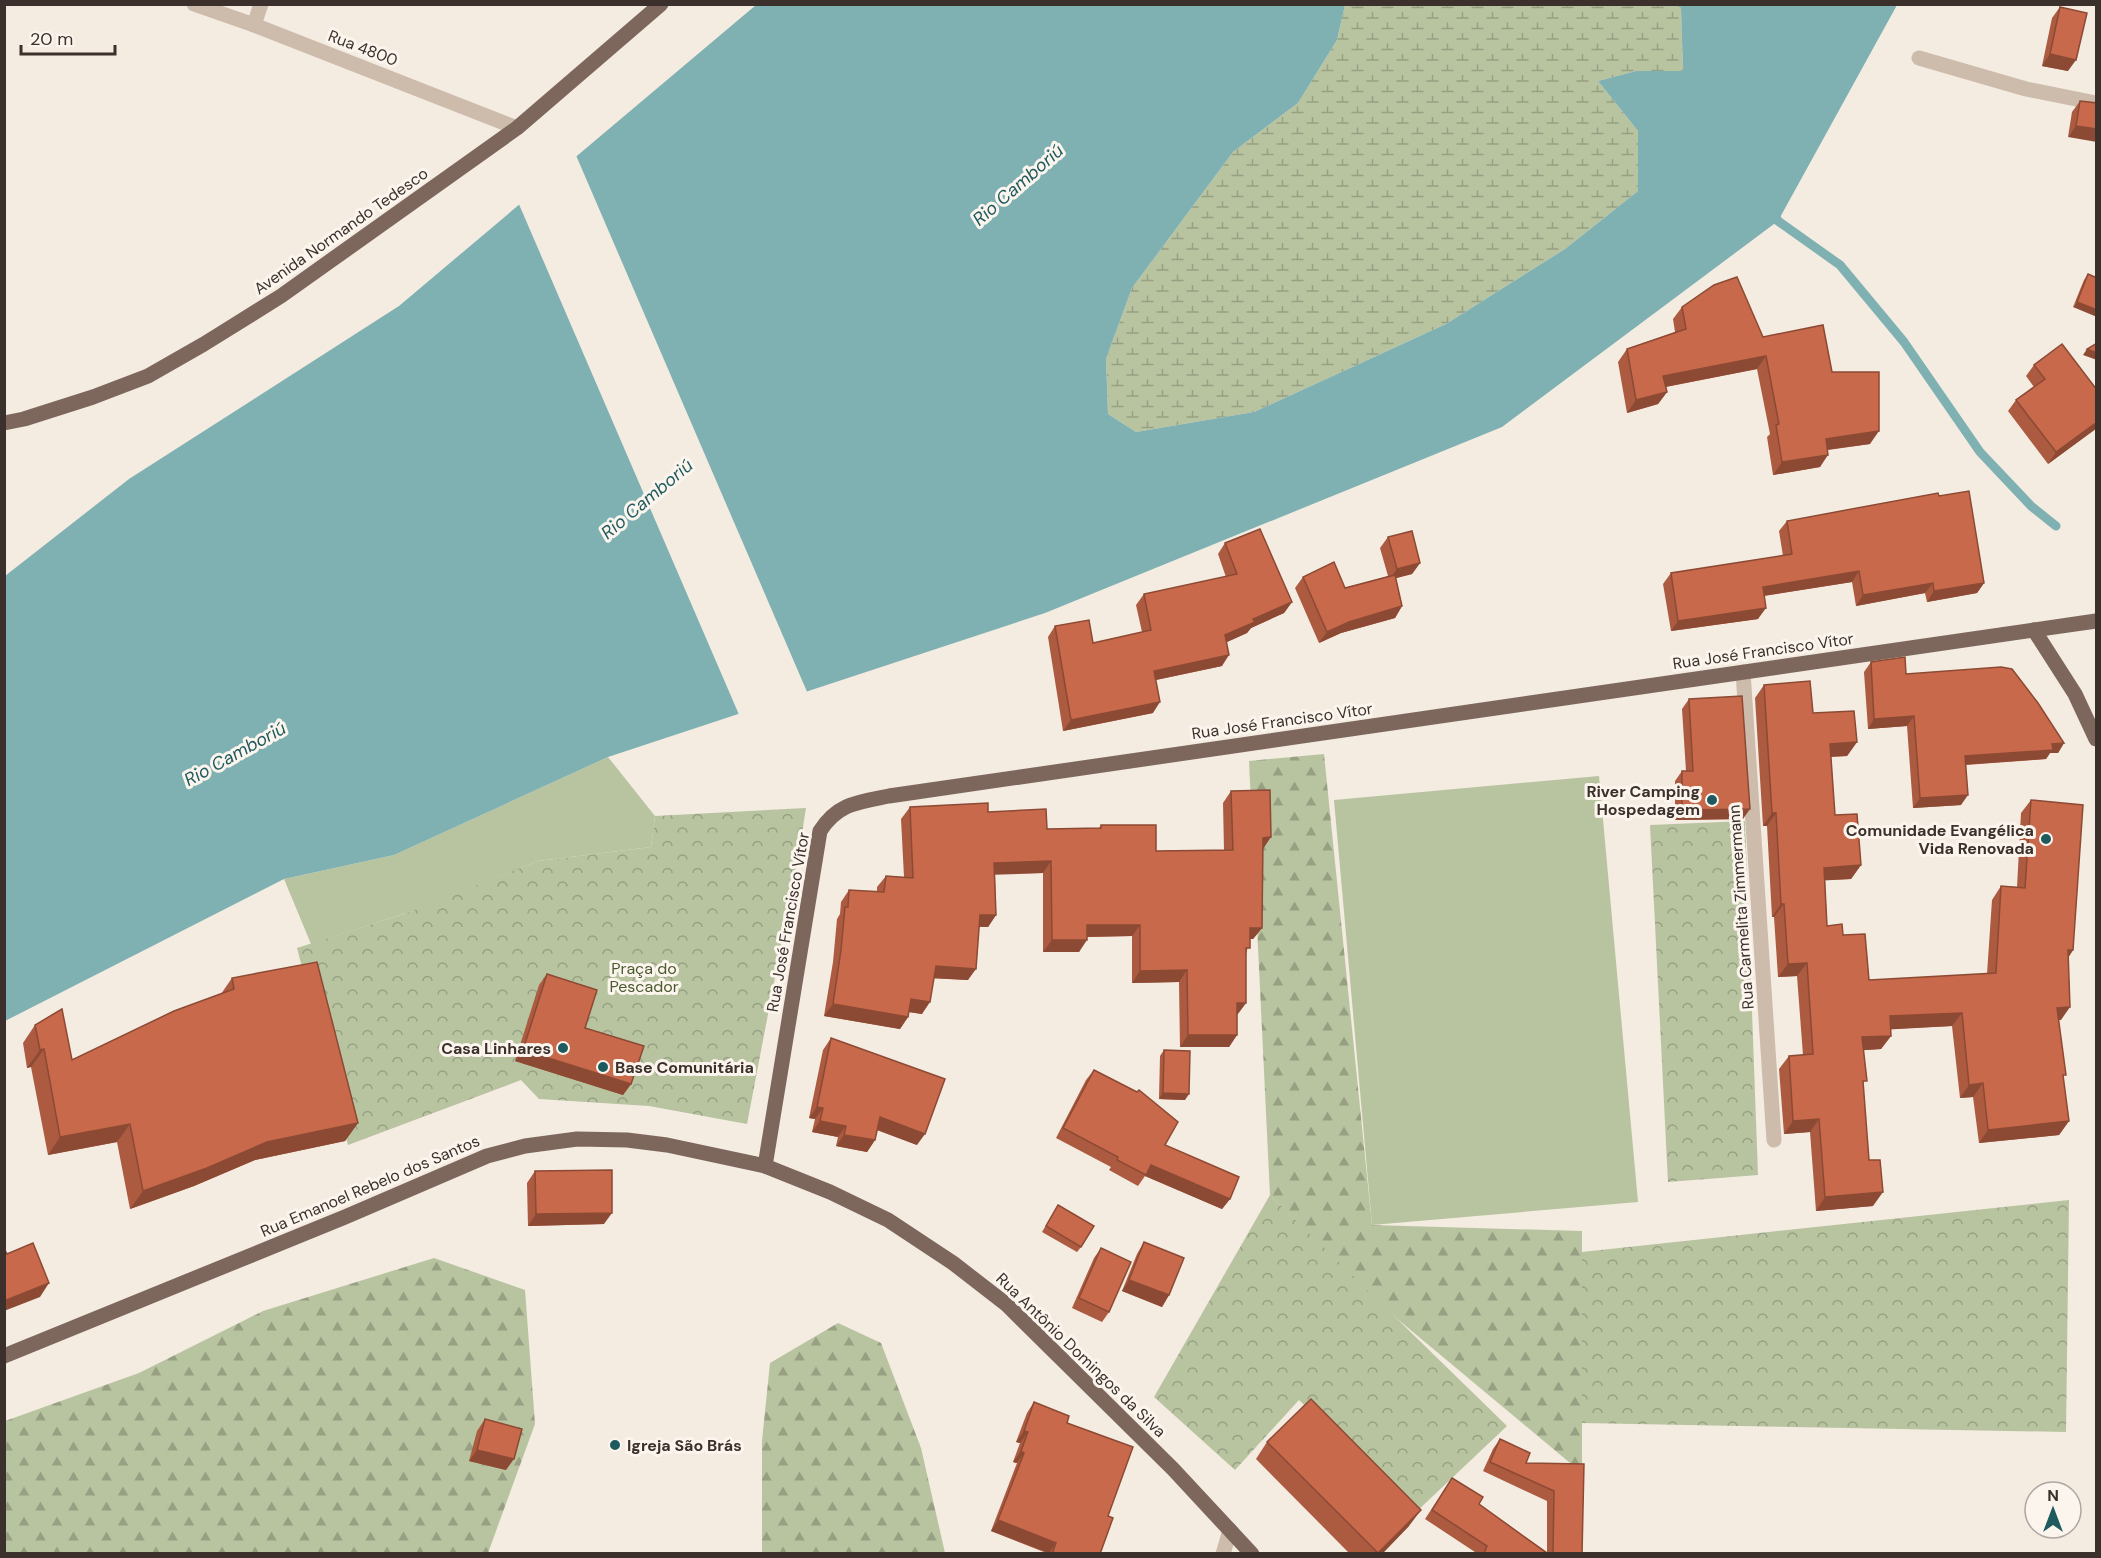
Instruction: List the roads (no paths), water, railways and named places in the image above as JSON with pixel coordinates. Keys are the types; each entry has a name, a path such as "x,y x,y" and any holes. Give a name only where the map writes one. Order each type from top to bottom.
{"main road":[{"name":"Avenida Normando Tedesco","path":"4,423 93,397 148,376 204,345 320,269 517,128 661,4"},
{"name":"Rua José Francisco Vítor","path":"765,1166 820,831 830,816 853,803 2097,621"},
{"path":"2034,630 2075,694 2097,739"},
{"name":"Rua Emanoel Rebelo dos Santos","path":"4,1356 345,1217 487,1156 525,1146 577,1138 633,1141 667,1145 765,1166"},
{"name":"Rua Antônio Domingos da Silva","path":"765,1166 830,1192 888,1220 953,1263 1006,1304 1173,1469 1252,1554"}],"street":[{"name":"Rua 4800","path":"194,4 254,25 517,128"},
{"path":"254,25 261,4"},
{"path":"1919,58 2026,89 2097,103"},
{"name":"Rua Carmelita Zimmermann","path":"1743,672 1774,1140"},
{"path":"1223,1554 1230,1530"}],"water":[{"name":"Rio Camboriú","path":"756,5 1345,5 1337,40 1298,103 1233,152 1132,288 1106,359 1108,414 1136,432 1254,412 1446,324 1565,249 1638,191 1638,131 1598,81 1636,71 1683,71 1681,8 1676,5 1897,5 1778,221 1502,427 1045,613 608,757 394,855 284,879 5,1021 5,576 129,479 399,306"}],"waterway":[{"path":"1774,212 1778,221 1840,265 1904,342 1980,452 2031,506 2056,526"}],"place":[{"name":"River Camping Hospedagem","path":"1712,800"},
{"name":"Comunidade Evangélica Vida Renovada","path":"2046,839"},
{"name":"Casa Linhares","path":"563,1048"},
{"name":"Base Comunitária","path":"603,1067"},
{"name":"Igreja São Brás","path":"615,1445"}],"park label":[{"name":"Praça do Pescador","path":"644,977"}]}
